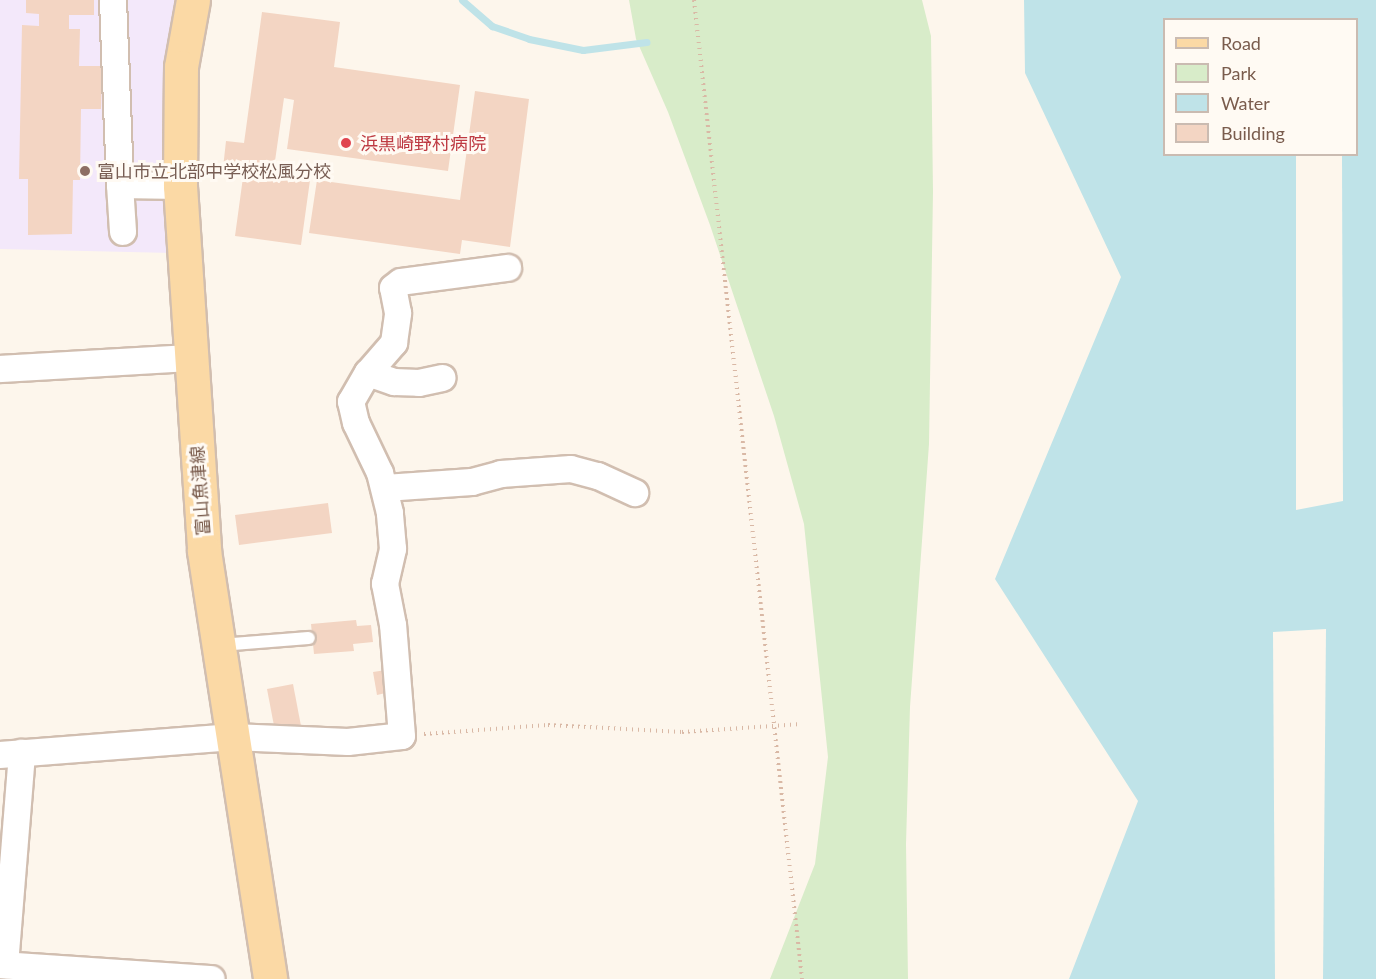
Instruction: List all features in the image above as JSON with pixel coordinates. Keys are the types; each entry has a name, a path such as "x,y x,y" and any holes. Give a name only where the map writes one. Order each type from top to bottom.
{"main road":[{"name":"富山魚津線","path":"194,0 182,67 180,186 204,550 270,979"}],"street":[{"path":"114,0 123,232"},
{"path":"120,185 180,186"},
{"path":"212,979 2,965 11,754 234,737 348,742 402,736 393,625 385,584 393,549 385,488 356,423 351,402 368,373 394,343 398,313 393,288 401,282 508,268"},
{"path":"0,369 190,358"},
{"path":"368,373 394,382 419,383 442,378"},
{"path":"385,488 472,482 501,474 572,470 598,476 635,493"}],"lane":[{"path":"219,645 309,638"}],"path":[{"path":"694,0 802,979"},
{"path":"402,736 548,725 682,732 801,723"}],"shaded area":[{"name":"富山市立北部中学校松風分校","path":"0,0 179,0 172,253 0,249"}],"green space":[{"path":"629,0 922,0 931,36 933,192 929,444 910,707 906,844 908,979 770,979 815,864 828,757 804,524 774,416 710,225 668,112 636,39"}],"water":[{"path":"1024,0 1376,0 1376,979 1069,979 1138,801 995,579 1121,277 1025,73"}],"pier":[{"path":"1296,156 1342,156 1343,501 1296,510"},
{"path":"1326,629 1323,979 1275,979 1273,632"}],"building":[{"path":"26,0 94,0 94,15 69,15 69,29 80,29 79,66 102,66 101,109 81,109 80,180 73,180 72,234 28,235 28,179 19,179 22,25 39,26 39,14 26,13"},
{"path":"262,12 340,22 334,67 460,85 448,171 287,149 294,100 284,98 274,168 311,173 301,245 235,236 244,170 223,168 226,141 244,143"},
{"path":"475,91 529,99 510,247 462,240 460,254 309,233 317,180 460,200"},
{"path":"328,503 332,533 239,545 235,515"},
{"path":"356,620 357,626 371,625 373,642 353,644 354,651 314,654 311,624"},
{"path":"386,670 390,692 377,695 373,672"},
{"path":"293,684 301,726 275,731 267,689"}],"waterway":[{"path":"462,0 492,26 529,39 583,50 647,42"}],"place":[{"name":"浜黒崎野村病院","path":"346,143"},
{"name":"富山市立北部中学校松風分校","path":"85,171"}]}
